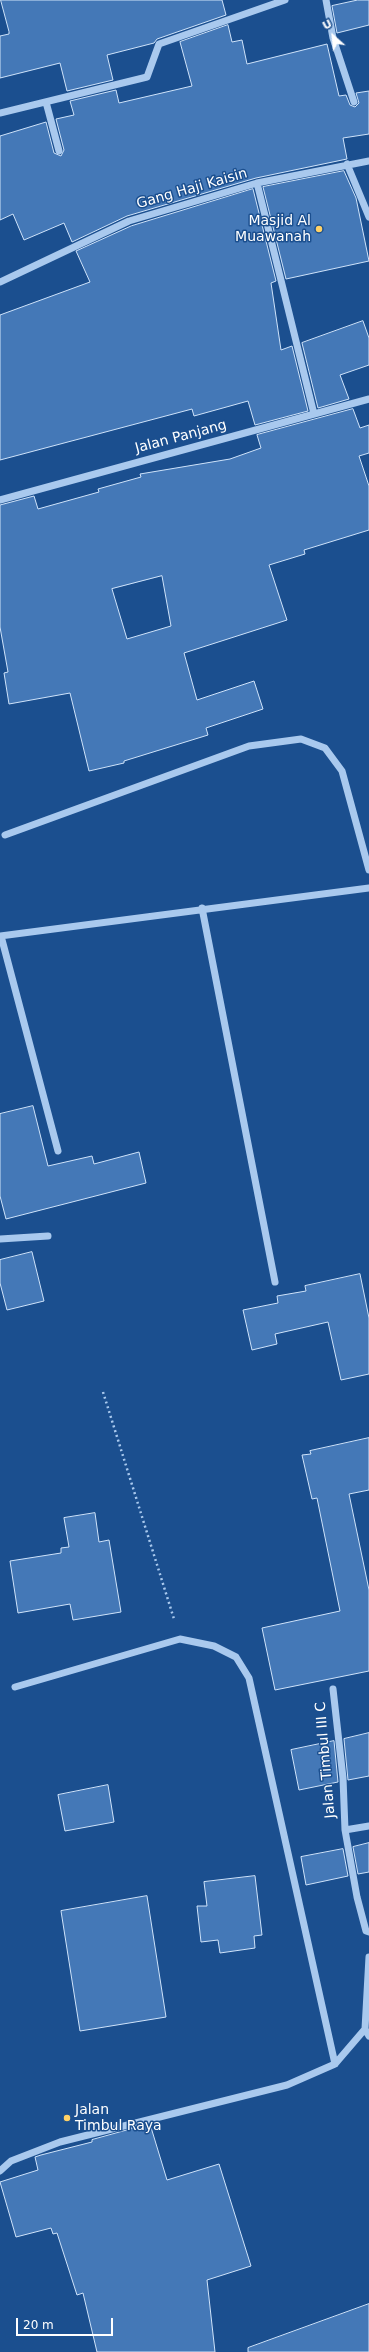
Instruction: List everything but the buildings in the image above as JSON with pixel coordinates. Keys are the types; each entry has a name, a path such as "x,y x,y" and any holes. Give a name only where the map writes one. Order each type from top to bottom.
{"street":[{"path":"0,113 147,77 159,44 285,0"},
{"path":"326,0 333,38 354,102"},
{"path":"46,102 59,151"},
{"name":"Gang Haji Kaisin","path":"0,282 129,221 257,183 347,164 369,161"},
{"path":"347,164 369,217"},
{"path":"257,183 314,414"},
{"name":"Jalan Panjang","path":"0,500 369,399"},
{"path":"5,834 249,746 302,739 325,748 342,771 369,870"},
{"path":"58,1151 0,936 202,908 369,888"},
{"path":"202,908 275,1282"},
{"path":"0,1239 48,1236"},
{"path":"15,1687 180,1639 214,1646 236,1657 249,1678 335,2064"},
{"name":"Jalan Timbul III C","path":"333,1689 343,1778 345,1830 357,1897 366,1931 369,1932"},
{"name":"Jalan Timbul III C","path":"345,1830 369,1826"},
{"path":"369,1957 365,2029 369,2036"},
{"path":"0,2171 11,2161 60,2142 287,2085 335,2064 365,2029"}],"path":[{"path":"103,1392 180,1639"}],"place":[{"name":"Masjid Al Muawanah","path":"319,229"},
{"name":"Jalan Timbul Raya","path":"67,2118"}]}
